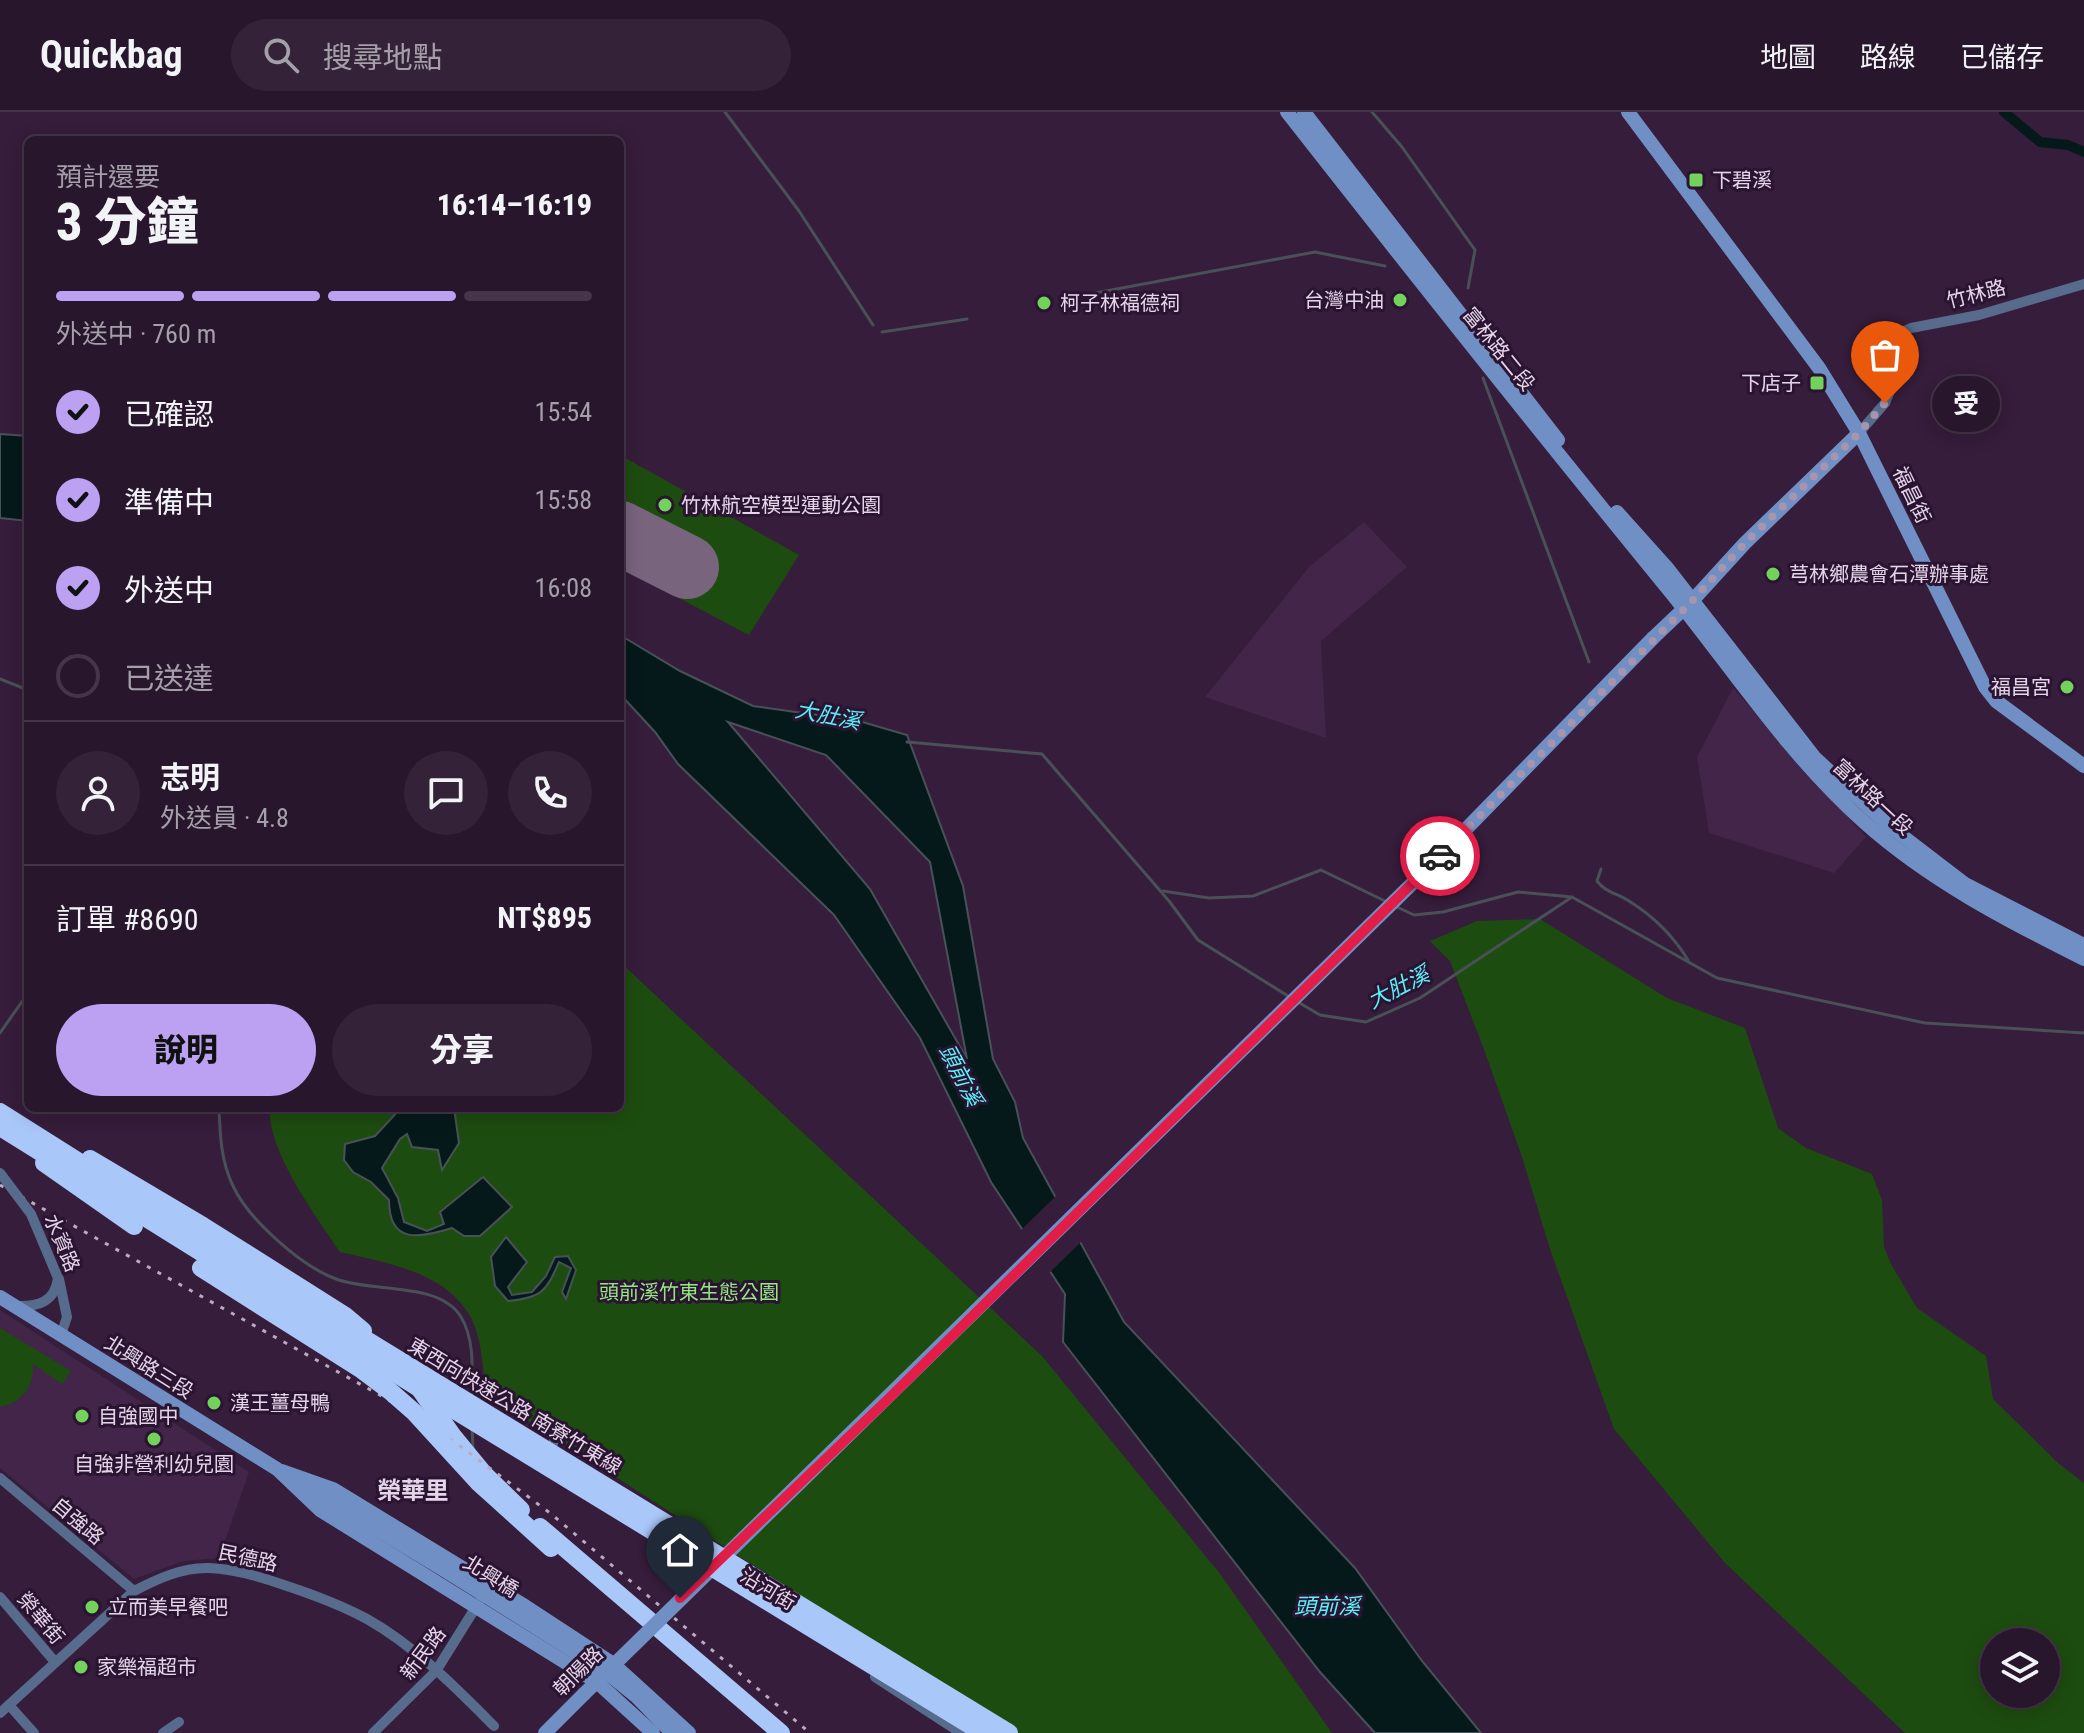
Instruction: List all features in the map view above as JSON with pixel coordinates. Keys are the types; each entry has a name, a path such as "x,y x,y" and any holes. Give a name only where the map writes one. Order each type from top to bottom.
{"highway":[{"path":"0,1111 65,1144 191,1218 344,1315 404,1369 484,1474 769,1733"},
{"name":"東西向快速公路 南寮竹東線","path":"0,1111 292,1295 1009,1733"},
{"path":"0,1128 134,1226 362,1370 390,1391 512,1515 781,1733"},
{"name":"東西向快速公路 南寮竹東線","path":"0,1128 983,1733"}],"main road":[{"name":"富林路二段","path":"1287,112 1598,492 1668,569 1688,604"},
{"name":"富林路二段","path":"1304,112 1440,298"},
{"name":"福昌街","path":"1628,112 1787,323 1859,433 1985,687 1996,701 2084,766"},
{"name":"竹林路","path":"1653,638 1745,543 1859,433"},
{"name":"富林路一段","path":"1688,604 1815,758 1888,825 1965,884 2084,945"},
{"name":"富林路一段","path":"1688,604 1781,737 1864,822 1943,884 2084,959"},
{"name":"朝陽路","path":"545,1733 1423,873 1653,638"},
{"name":"北興路三段","path":"0,1297 277,1469 320,1510 477,1606 605,1672"},
{"name":"北興路三段","path":"277,1469 333,1489 490,1585 605,1672"},
{"name":"北興橋","path":"277,1469 605,1672 637,1697 672,1733"},
{"path":"605,1672 653,1733"},
{"path":"605,1672 689,1733"}],"street":[{"name":"竹林路","path":"1859,433 1885,403 1890,391 1888,345 1902,332 1979,315 2084,284"},
{"name":"水資路","path":"0,1173 31,1214 58,1278 67,1317 61,1335"},
{"path":"14,1306 32,1306 46,1301 55,1294 58,1278"},
{"name":"沿河街","path":"556,1436 548,1457 551,1479 825,1645 961,1733"},
{"name":"自強路","path":"0,1478 134,1591"},
{"name":"民德路","path":"0,1713 134,1591 183,1571 207,1568 238,1571 321,1598 367,1619 403,1643 494,1726"},
{"name":"新民路","path":"373,1733 436,1671 490,1585"},
{"name":"榮華街","path":"0,1597 55,1662"},
{"path":"9,1705 34,1733"},
{"path":"163,1733 179,1722"}],"shaded area":[{"path":"1364,522 1407,567 1321,641 1326,738 1205,697 1309,567"},
{"path":"1733,688 1866,837 1834,873 1709,833 1697,757"},
{"name":"自強國中","path":"0,1310 249,1472 219,1558 183,1561 134,1579 0,1468"}],"green space":[{"name":"竹林航空模型運動公園","path":"624,457 799,555 749,635 624,569"},
{"path":"1540,919 1667,998 1745,1028 1778,1128 1806,1148 1872,1174 1882,1200 1884,1247 1917,1308 1986,1356 1993,1399 2058,1463 2084,1483 2084,1733 1905,1733 1725,1563 1614,1429 1485,1052 1450,961 1430,941 1477,921"},
{"name":"頭前溪竹東生態公園","path":"624,966 1042,1356 1221,1575 1332,1733 1007,1733 945,1688 486,1394 477,1334 470,1316 459,1301 430,1279 412,1271 340,1252 295,1183 276,1144 270,1112 624,1112"},
{"path":"0,1328 71,1371 62,1384 33,1364 25,1392 15,1402 0,1407"}],"water":[{"path":"0,434 24,436 24,521 0,518"},
{"name":"頭前溪","path":"624,637 680,671 753,706 859,721 907,735 963,886 993,1059 1015,1102 1023,1138 1124,1322 1355,1568 1422,1661 1481,1733 1375,1733 1320,1672 1063,1342 1065,1294 991,1182 920,1038 834,915 678,764 655,732 624,698","holes":["728,722 826,755 930,862 967,1059 870,889"]},
{"path":"397,1112 455,1112 459,1143 442,1170 438,1150 412,1147 407,1134 400,1139 382,1168 398,1198 404,1222 427,1231 444,1224 440,1212 483,1177 512,1207 480,1236 464,1236 452,1228 418,1235 400,1231 390,1215 389,1200 371,1182 353,1172 344,1160 345,1144 375,1136"},
{"path":"506,1237 527,1262 508,1287 512,1295 532,1292 546,1276 555,1257 568,1256 576,1270 566,1299 562,1292 571,1268 559,1262 541,1292 508,1301 495,1286 491,1257"}],"pier":[{"path":"1058,1194 1083,1240 1047,1275 1019,1232"}],"waterway":[{"path":"725,112 799,211 873,325"},
{"path":"1372,112 1402,147 1475,250 1468,288"},
{"path":"2004,112 2040,142 2068,145 2084,152"},
{"path":"1063,299 1315,252 1385,266"},
{"path":"882,332 967,319"},
{"path":"1483,378 1589,662"},
{"path":"0,679 24,688"},
{"name":"大肚溪","path":"907,742 1042,754 1169,901 1198,940 1288,996"},
{"path":"1601,869 1597,881 1600,885 1655,920 1688,960"},
{"path":"1163,891 1209,898 1253,896 1321,870 1387,902"},
{"path":"1397,907 1414,915 1443,912 1518,892 1572,897"},
{"name":"大肚溪","path":"1298,1002 1320,1015 1366,1022 1420,998 1572,897 1717,978 1925,1023 2084,1033"},
{"path":"0,1033 24,999"},
{"path":"219,1112 224,1157 233,1186 263,1227 292,1253 336,1279 437,1298 451,1306 461,1317 469,1336 472,1356 472,1396"},
{"path":"472,1427 473,1448"}],"runway":[{"path":"624,535 687,567"}],"railway":[{"path":"0,1185 387,1399 456,1443 550,1513 810,1733"}],"way so far":[{"path":"1440,856 1692,601 1745,543 1859,433 1885,403"}],"place":[{"name":"下碧溪","path":"1696,180"},
{"name":"台灣中油","path":"1400,300"},
{"name":"柯子林福德祠","path":"1044,303"},
{"name":"下店子","path":"1817,383"},
{"name":"受","path":"1885,403"},
{"name":"竹林航空模型運動公園","path":"665,505"},
{"name":"芎林鄉農會石潭辦事處","path":"1773,574"},
{"name":"福昌宮","path":"2067,687"},
{"name":"漢王薑母鴨","path":"214,1403"},
{"name":"自強國中","path":"82,1416"},
{"name":"自強非營利幼兒園","path":"154,1439"},
{"name":"立而美早餐吧","path":"92,1607"},
{"name":"家樂福超市","path":"81,1667"}],"district":[{"name":"榮華里","path":"413,1491"}],"route":[{"path":"680,1598 885,1402 1440,856"}]}
